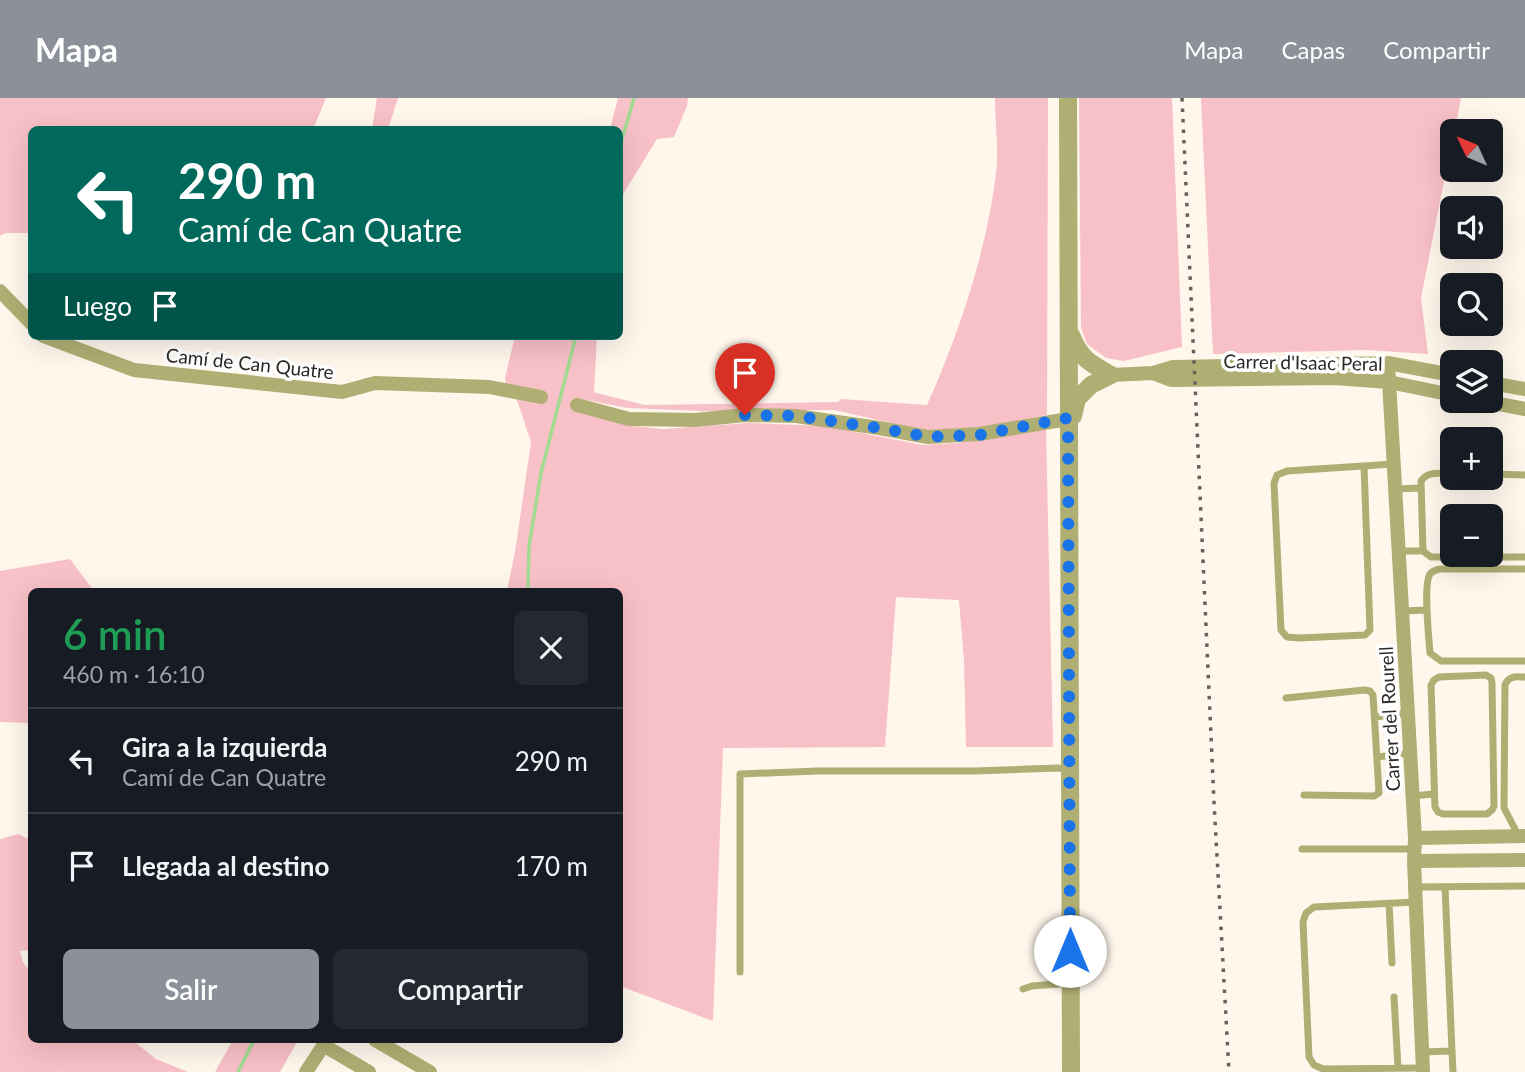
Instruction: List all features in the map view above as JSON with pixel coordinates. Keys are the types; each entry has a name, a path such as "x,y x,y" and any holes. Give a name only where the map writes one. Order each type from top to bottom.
{"street":[{"path":"1068,98 1071,1072"},
{"path":"0,291 28,320"},
{"path":"1069,332 1077,351 1090,364 1111,375"},
{"name":"Camí de Can Quatre","path":"54,340 134,370 342,392 375,383 489,387 541,397"},
{"name":"Carrer d'Isaac Peral","path":"1111,375 1153,373 1173,367 1388,363 1440,373"},
{"name":"Carrer del Rourell","path":"1388,363 1410,752 1423,1070"},
{"name":"Carrer d'Isaac Peral","path":"1153,373 1171,380 1334,378 1389,382 1440,393"},
{"path":"1069,424 1077,399 1091,385 1111,375"},
{"path":"1503,385 1525,389"},
{"path":"577,405 629,419 695,420 745,415 796,416 928,437 979,435 1069,424"},
{"path":"1503,405 1525,409"},
{"path":"1414,849 1520,836"},
{"path":"1414,849 1525,860"},
{"path":"306,1072 324,1043"},
{"path":"326,1043 369,1072"},
{"path":"380,1043 430,1072"}],"lane":[{"path":"1364,466 1370,631 1365,635 1287,637 1281,630 1274,483 1277,475 1287,471 1393,464"},
{"path":"1423,551 1421,488 1424,477 1440,474"},
{"path":"1503,474 1525,475"},
{"path":"1395,489 1421,488"},
{"path":"1398,551 1423,551 1431,557 1525,557"},
{"path":"1525,569 1434,571 1429,575 1427,610 1430,653 1441,661 1525,661"},
{"path":"1402,611 1427,610"},
{"path":"1486,675 1492,683 1494,806 1487,814 1443,814 1435,807 1434,794 1431,685 1439,677 1486,675"},
{"path":"1520,836 1504,808 1505,685 1512,677 1525,677"},
{"path":"1286,698 1364,690 1373,695 1379,793 1374,796 1304,795"},
{"path":"1375,717 1408,713"},
{"path":"1377,757 1410,752"},
{"path":"740,972 740,774 1070,769"},
{"path":"1412,796 1434,794"},
{"path":"1302,849 1414,849"},
{"path":"1423,1070 1323,1069 1314,1065 1309,1057 1303,922 1306,913 1314,907 1389,903 1446,887 1525,886"},
{"path":"1446,887 1453,1072"},
{"path":"1389,903 1392,963"},
{"path":"1023,989 1070,984"},
{"path":"1394,997 1398,1068"},
{"path":"1422,1052 1452,1051"}],"shaded area":[{"path":"0,98 326,98 314,126 28,126 28,233 5,233 0,236"},
{"path":"377,98 398,98 389,126 372,126"},
{"path":"618,98 688,98 674,137 657,139 623,194 623,126 611,126"},
{"path":"995,98 1048,98 1047,415 968,431 922,430 834,410 703,411 627,408 576,398 573,410 632,426 663,429 749,423 825,426 923,445 957,443 1046,428 1053,747 966,747 964,660 959,600 896,597 885,747 723,748 713,1021 623,987 623,588 508,588 531,442 518,403 505,378 514,340 597,340 593,392 645,405 838,402 841,399 927,405 961,321 979,262 992,202 997,146"},
{"path":"1079,98 1172,98 1182,347 1124,361 1106,358 1087,344 1081,328"},
{"path":"1201,98 1461,98 1457,119 1440,119 1440,182 1444,182 1421,298 1428,354 1367,350 1213,354"},
{"path":"70,559 92,588 28,588 28,723 0,722 0,571"},
{"path":"18,834 28,839 28,950 20,951 28,969 28,1043 136,1043 156,1059 188,1072 0,1072 0,839"},
{"path":"231,1043 296,1043 280,1072 215,1072"}],"waterway":[{"path":"623,136 634,98"},
{"path":"528,588 529,546 541,473 575,340"},
{"path":"238,1072 252,1043"}],"railway":[{"path":"1182,98 1229,1072"}],"route":[{"path":"745,415 796,416 928,437 979,435 1068,418 1070,951"}]}
